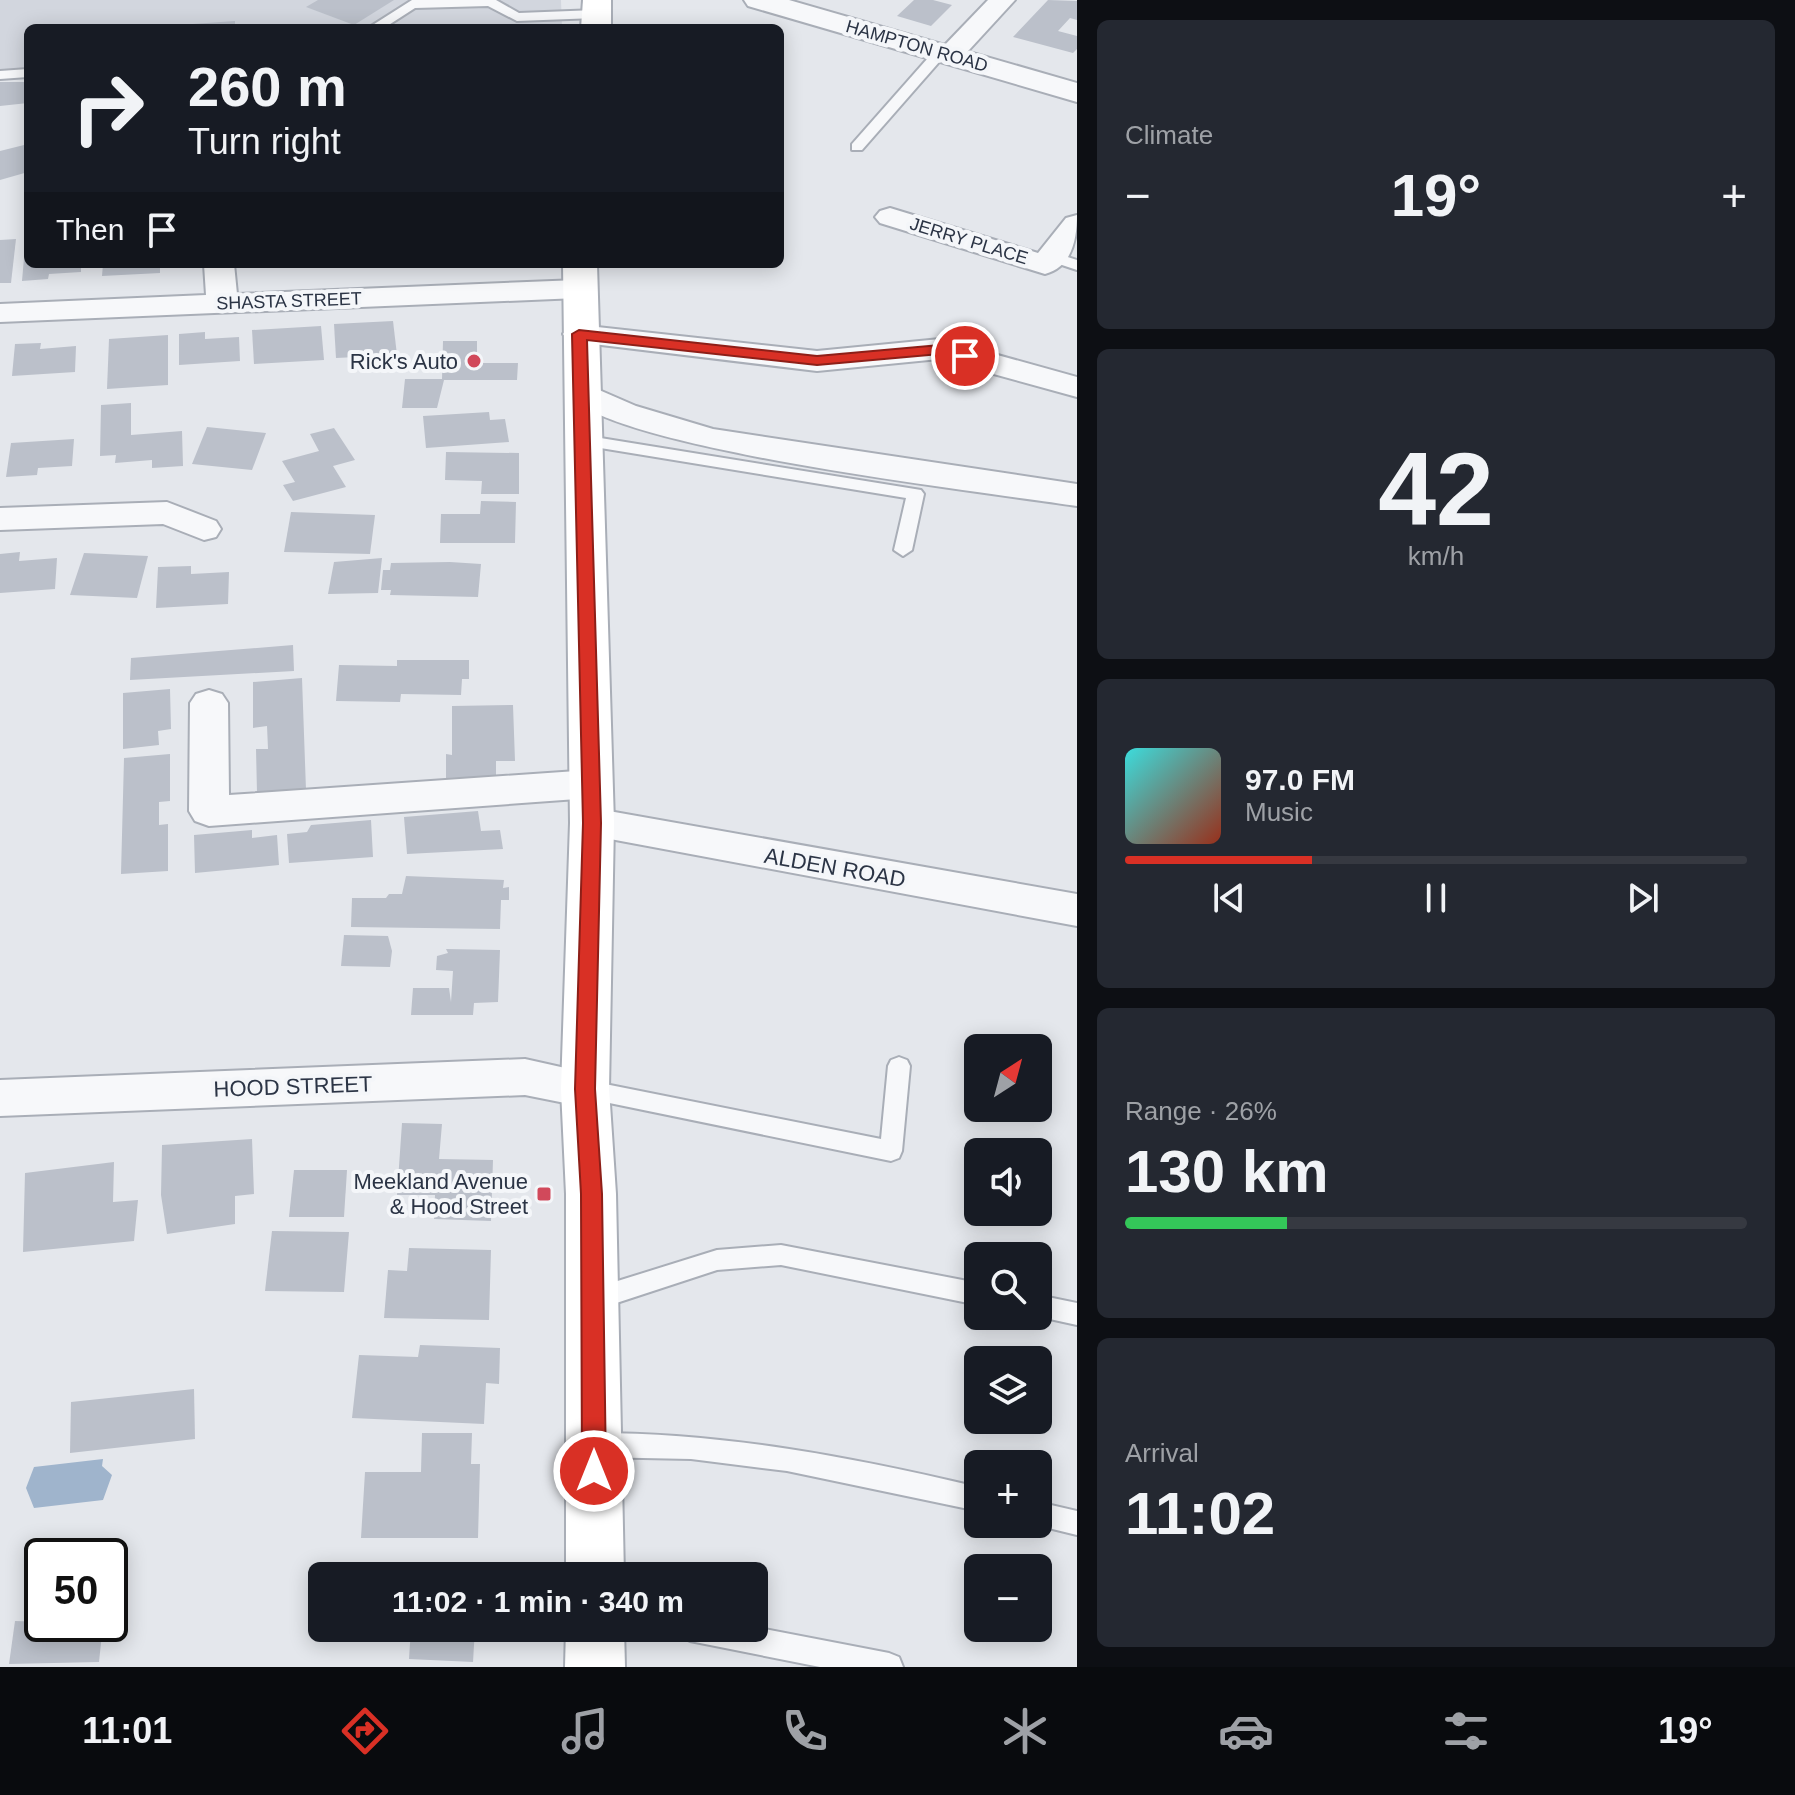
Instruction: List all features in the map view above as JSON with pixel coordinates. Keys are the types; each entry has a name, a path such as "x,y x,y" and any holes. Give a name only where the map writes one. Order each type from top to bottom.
{"main road":[{"path":"579,276 592,804 585,1089 592,1300 595,1562"},
{"path":"595,1642 595,1667"}],"street":[{"name":"HAMPTON ROAD","path":"758,0 1077,93"},
{"path":"945,54 1002,0"},
{"name":"JERRY PLACE","path":"890,217 1045,265 1064,261 1077,224"},
{"path":"219,268 222,304"},
{"name":"SHASTA STREET","path":"0,313 222,304 579,276"},
{"path":"579,334 817,361 940,349 1077,387"},
{"path":"583,393 624,413 709,439 1077,495"},
{"path":"0,519 167,513 204,529"},
{"name":"ALDEN ROAD","path":"209,703 209,811 592,804 1077,910"},
{"name":"HOOD STREET","path":"0,1098 525,1077 585,1089"}],"lane":[{"path":"381,24 412,4 490,2 519,22 596,14"},
{"path":"857,147 945,54"},
{"path":"0,75 24,73"},
{"path":"582,440 915,494 903,550"},
{"path":"585,1089 891,1151 899,1066"},
{"path":"592,1300 717,1260 781,1255 964,1291"},
{"path":"1052,1309 1077,1314"},
{"path":"594,1445 663,1443 724,1449 885,1477 964,1496"},
{"path":"1052,1517 1077,1523"},
{"path":"768,1641 889,1667"}],"shaded area":[{"path":"0,0 561,0 562,24 24,24 24,72 0,74"}],"water":[{"path":"103,1459 102,1466 112,1475 103,1500 34,1508 26,1488 34,1467"}],"building":[{"path":"318,0 394,0 356,24 306,7"},
{"path":"914,0 933,0 952,5 931,26 897,16"},
{"path":"1048,0 1077,1 1077,20 1070,18 1058,31 1077,36 1077,49 1073,53 1013,37"},
{"path":"235,21 235,24 193,24"},
{"path":"0,82 24,82 24,103 0,106"},
{"path":"24,145 24,173 0,180 0,151"},
{"path":"16,239 11,283 0,283 0,240"},
{"path":"24,258 24,268 81,268 81,272 49,274 48,279 22,281"},
{"path":"103,268 160,268 160,273 102,276"},
{"path":"393,321 397,355 336,358 334,324"},
{"path":"321,326 324,360 254,364 252,330"},
{"path":"205,332 205,339 239,337 240,361 179,365 179,334"},
{"path":"168,335 168,385 107,389 109,339"},
{"path":"443,341 477,341 477,363 518,363 517,380 444,380 437,408 402,408 405,379 442,379"},
{"path":"41,343 40,349 76,346 75,372 12,376 15,344"},
{"path":"131,403 131,435 182,431 183,466 152,468 152,460 115,463 116,455 100,456 101,405"},
{"path":"489,412 490,420 505,419 509,442 426,448 423,416"},
{"path":"207,427 266,433 252,470 192,464"},
{"path":"334,428 355,460 333,466 346,487 293,501 283,485 295,482 282,461 319,451 310,434"},
{"path":"74,439 72,466 38,468 37,475 6,477 11,443"},
{"path":"446,452 519,453 519,494 481,494 482,481 445,480"},
{"path":"481,501 516,502 515,543 440,543 441,514 480,514"},
{"path":"291,512 375,515 370,554 284,552"},
{"path":"20,552 19,561 57,558 55,589 0,593 0,554"},
{"path":"84,553 148,556 137,598 70,595"},
{"path":"382,558 378,593 328,594 334,562"},
{"path":"391,563 481,564 478,597 390,595 391,590 381,590 383,570 390,570"},
{"path":"191,566 191,574 229,572 228,604 156,608 158,567"},
{"path":"293,645 294,671 130,680 131,658"},
{"path":"397,660 469,660 469,679 462,679 461,695 401,694 400,702 336,701 339,665 397,666"},
{"path":"302,678 306,790 257,793 256,749 268,749 267,726 253,728 253,682"},
{"path":"170,689 171,729 158,731 159,745 123,749 123,693"},
{"path":"513,705 515,761 496,761 496,777 446,778 446,754 452,755 452,706"},
{"path":"170,754 170,801 159,802 159,825 168,824 168,871 121,874 124,758"},
{"path":"478,811 481,831 500,830 503,849 407,854 404,817"},
{"path":"371,820 373,857 289,863 287,834 307,832 311,825"},
{"path":"252,830 252,838 277,835 279,865 195,873 194,835"},
{"path":"406,876 504,880 503,888 509,887 509,900 501,900 500,929 351,927 352,898 386,898 389,894 402,894"},
{"path":"344,935 388,936 392,951 390,967 341,966"},
{"path":"446,949 500,950 498,1002 474,1003 473,1015 411,1015 413,988 449,988 451,1002 453,971 436,970 437,956 448,953"},
{"path":"402,1123 442,1124 439,1159 493,1160 491,1221 434,1219 435,1195 397,1195"},
{"path":"252,1139 254,1194 235,1196 235,1224 167,1234 161,1195 162,1145"},
{"path":"114,1162 113,1202 138,1200 134,1241 23,1252 25,1173"},
{"path":"294,1170 347,1170 344,1217 289,1217"},
{"path":"272,1231 349,1232 344,1292 265,1291"},
{"path":"409,1248 491,1250 489,1320 384,1318 388,1270 407,1271"},
{"path":"420,1345 500,1348 499,1384 486,1383 484,1424 352,1418 359,1355 418,1357"},
{"path":"194,1389 195,1439 70,1453 71,1402"},
{"path":"422,1433 472,1433 471,1464 480,1464 478,1538 361,1538 365,1472 421,1472"},
{"path":"15,1621 24,1621 24,1642 101,1642 99,1662 9,1664"},
{"path":"410,1642 474,1642 473,1662 409,1659"}],"place":[{"name":"Rick's Auto","path":"474,361"},
{"name":"Meekland Avenue & Hood Street","path":"544,1194"}],"route":[{"path":"594,1471 591,1194 585,1089 592,823 583,393 579,334 757,357 817,361 940,349 965,356"}]}
